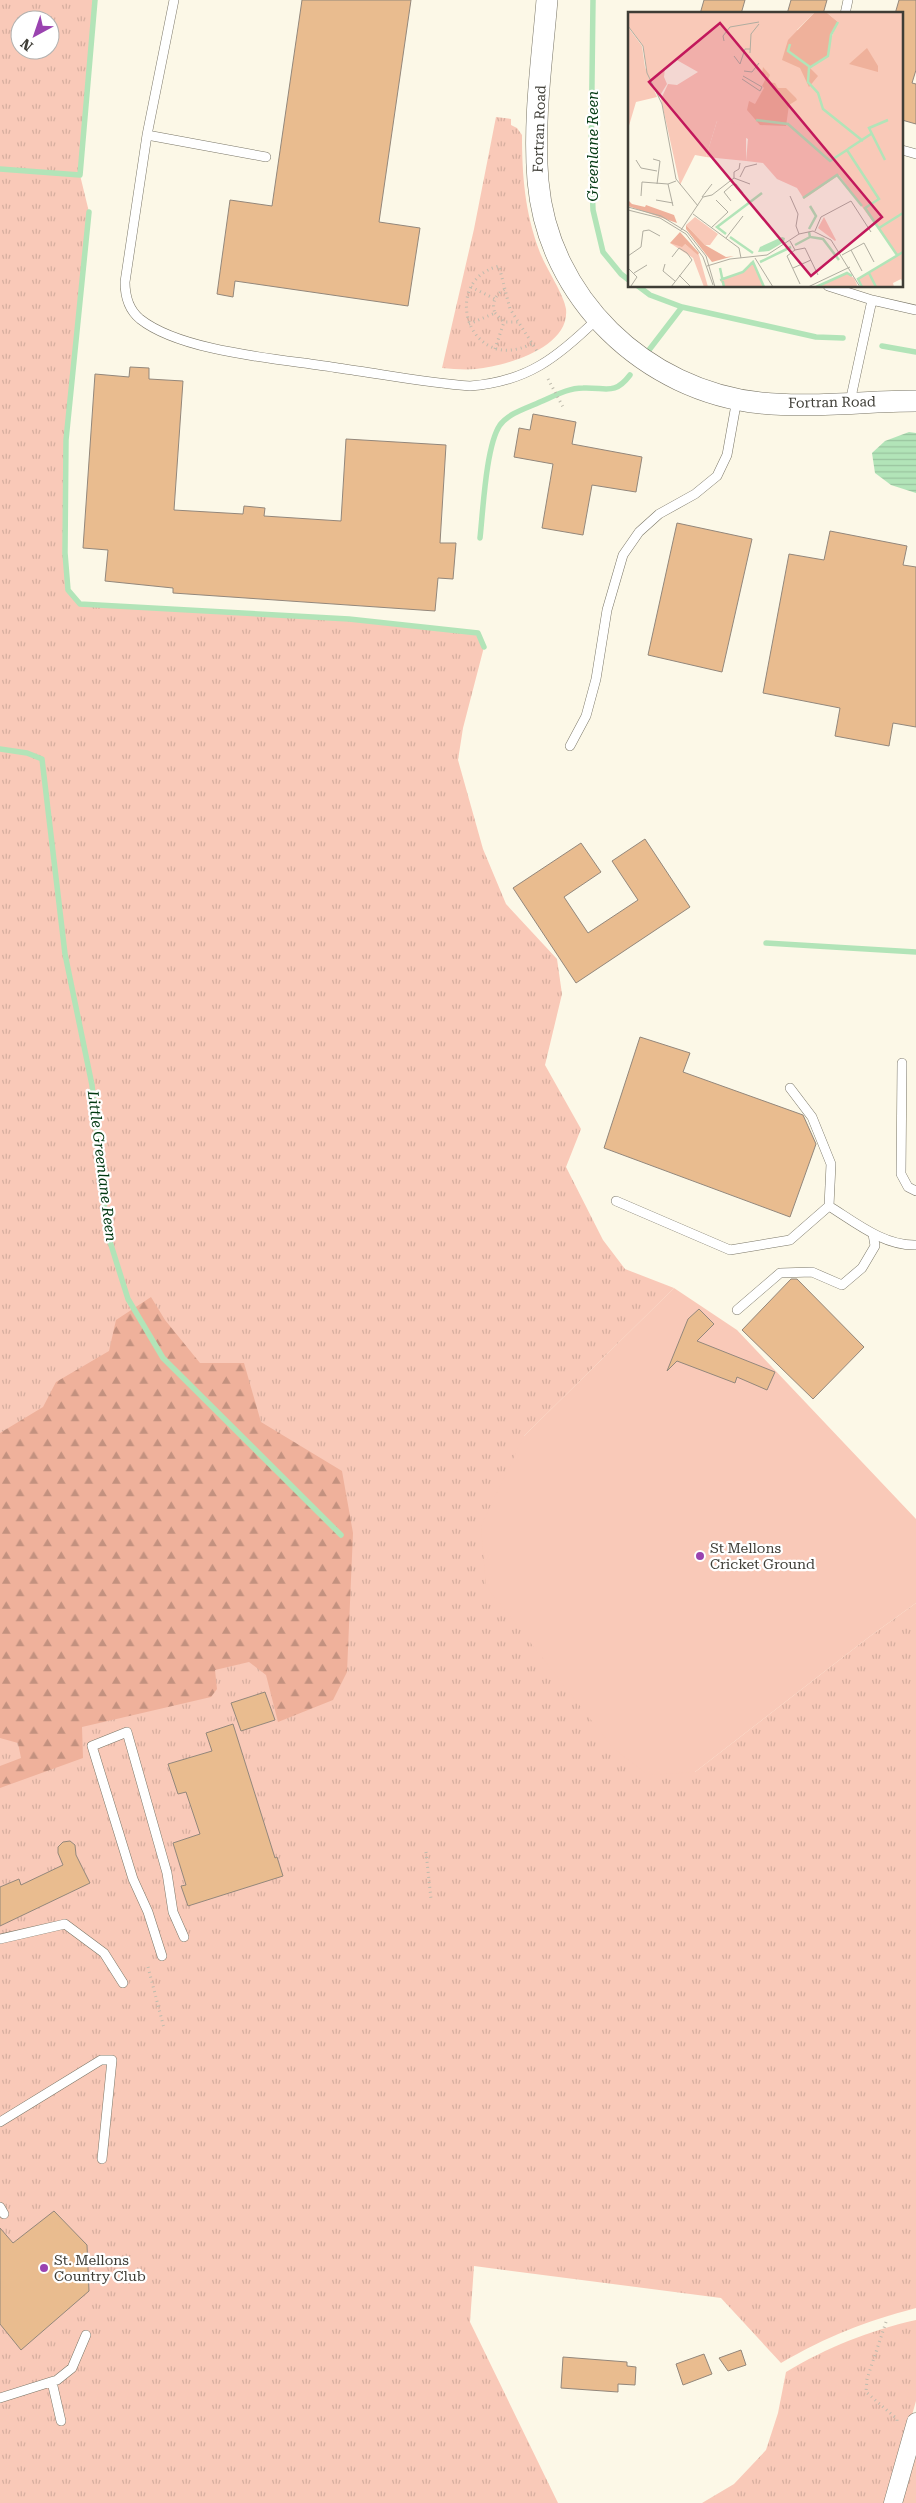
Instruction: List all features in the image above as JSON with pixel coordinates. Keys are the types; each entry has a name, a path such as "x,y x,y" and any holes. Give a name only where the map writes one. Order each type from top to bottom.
{"street":[{"name":"Fortran Road","path":"546,0 536,153 540,192 551,242 563,269 579,296 597,319 632,352 657,369 687,384 737,399 780,404 916,400"},
{"path":"893,2503 916,2422"}],"lane":[{"path":"174,0 147,135 125,282 125,295 130,308 140,319 171,335 205,346 246,354 470,386 490,385 517,378 537,368 565,349 597,319"},
{"path":"147,135 266,157"},
{"path":"834,288 872,300 916,310"},
{"path":"850,402 872,300"},
{"path":"570,746 586,716 596,679 608,610 623,555 639,532 659,514 695,494 717,476 727,455 737,399"},
{"path":"902,1063 902,1174 908,1186 916,1192"},
{"path":"616,1201 730,1250 790,1240 830,1206 831,1164 812,1117 790,1088"},
{"path":"830,1206 873,1234 901,1246 916,1245"},
{"path":"737,1310 780,1273 812,1272 842,1285 862,1268 875,1246 873,1234"},
{"path":"162,1956 148,1912 133,1879 92,1746 128,1732 167,1873 173,1912 184,1937"},
{"path":"0,1939 66,1924 104,1953 122,1983"},
{"path":"0,2122 101,2060 112,2060 102,2159"},
{"path":"0,2398 52,2382 72,2368 86,2335"},
{"path":"52,2382 60,2421"}],"path":[{"path":"531,344 510,351 495,349 484,342 469,324 465,308 471,287 484,272 499,266 510,309 531,344 537,350"},
{"path":"471,287 495,299"},
{"path":"505,290 495,299 493,307 495,313 504,322 518,322"},
{"path":"469,324 495,313"},
{"path":"495,349 504,322"},
{"path":"548,379 563,407"},
{"path":"426,1852 431,1900"},
{"path":"148,1967 164,2028"},
{"path":"886,2322 867,2379 866,2392 897,2419"}],"green space":[{"path":"0,0 95,0 80,175 89,212 66,441 65,553 69,590 80,604 349,619 478,633 484,647 463,728 458,760 483,849 506,904 557,959 562,994 545,1065 581,1129 566,1167 603,1240 625,1269 674,1288 524,1436 695,1772 869,1637 916,1603 916,2308 846,2331 814,2345 781,2363 721,2298 474,2266 470,2322 558,2503 0,2503"},
{"path":"496,117 511,119 511,125 517,128 522,135 524,179 530,222 542,257 565,303 564,323 558,334 547,344 518,359 476,369 442,368 474,229"},
{"name":"St Mellons Cricket Ground","path":"674,1288 737,1330 916,1519 916,1603 869,1637 695,1772 648,1775 613,1748 486,1586 481,1526 524,1436"},
{"path":"151,1297 165,1320 200,1363 244,1363 261,1422 342,1471 353,1533 347,1672 333,1700 278,1722 266,1675 249,1662 215,1670 217,1689 211,1697 82,1727 83,1758 0,1788 0,1766 21,1758 18,1743 0,1738 0,1433 43,1407 56,1382 109,1351 116,1320"},
{"path":"916,2320 916,2401 887,2503 702,2503 734,2484 766,2450 778,2413 786,2372 817,2355 849,2341 881,2329"},
{"path":"916,2440 916,2503 899,2503"}],"shaded area":[{"path":"909,432 916,433 916,493 891,485 875,473 872,453 885,441"}],"building":[{"path":"302,0 411,0 379,222 420,228 408,306 235,281 233,297 217,294 230,200 272,206"},
{"path":"704,0 745,0 742,12 701,12"},
{"path":"791,0 827,0 824,12 788,12"},
{"path":"899,0 916,0 916,70 912,83 916,84 916,124 904,121 904,12 896,12"},
{"path":"130,367 149,368 149,379 183,381 174,510 243,514 244,506 265,508 264,516 341,521 346,439 446,445 440,543 456,543 453,579 438,578 435,611 173,593 173,588 105,581 108,550 83,548 95,374 129,377"},
{"path":"533,414 576,422 572,444 642,457 636,492 592,485 583,535 542,528 553,464 514,457 519,428 530,430"},
{"path":"677,523 752,539 722,672 648,655"},
{"path":"830,531 907,546 903,565 916,567 916,727 893,723 889,746 835,736 840,708 763,693 789,554 824,560"},
{"path":"645,839 690,907 576,983 513,888 581,843 601,872 564,897 588,933 638,900 612,861"},
{"path":"640,1037 690,1053 683,1072 803,1115 816,1144 790,1217 604,1148"},
{"path":"791,1279 797,1279 864,1347 813,1399 742,1330"},
{"path":"699,1309 714,1324 697,1341 775,1372 767,1390 737,1377 735,1383 677,1361 667,1371 688,1319"},
{"path":"265,1692 275,1720 241,1731 231,1703"},
{"path":"233,1724 275,1858 277,1857 283,1876 188,1906 181,1886 186,1885 173,1843 200,1834 186,1792 178,1794 168,1764 212,1751 206,1733"},
{"path":"70,1841 75,1845 76,1855 90,1883 0,1926 0,1887 19,1879 21,1885 63,1865 58,1853 58,1847 63,1842"},
{"name":"St. Mellons Country Club","path":"54,2211 87,2245 89,2291 21,2350 0,2324 0,2228 13,2243"},
{"path":"741,2350 746,2365 728,2371 719,2358"},
{"path":"704,2354 712,2374 683,2385 676,2364"},
{"path":"563,2357 627,2362 627,2366 636,2367 635,2385 618,2384 618,2392 561,2388"}],"waterway":[{"name":"Little Greenlane Reen","path":"0,169 80,175 95,0"},
{"name":"Greenlane Reen","path":"593,0 591,162 593,210 603,252 621,274 628,279"},
{"path":"89,212 66,440 65,553 68,590 80,604 349,619 478,633 484,647"},
{"name":"Greenlane Reen","path":"641,288 650,295 682,307 649,350"},
{"name":"Greenlane Reen","path":"682,307 816,337 843,338"},
{"name":"Greenlane Reen","path":"882,346 916,352"},
{"name":"Greenlane Reen","path":"480,538 488,462 495,434 500,425 518,411 566,391 577,388 614,388 624,382 630,375"},
{"name":"Little Greenlane Reen","path":"0,749 27,753 42,759 65,954 92,1085 107,1232 128,1299 163,1358 341,1535"},
{"path":"766,943 916,952"}],"place":[{"name":"St Mellons Cricket Ground","path":"700,1556"},
{"name":"St. Mellons Country Club","path":"44,2268"}]}
